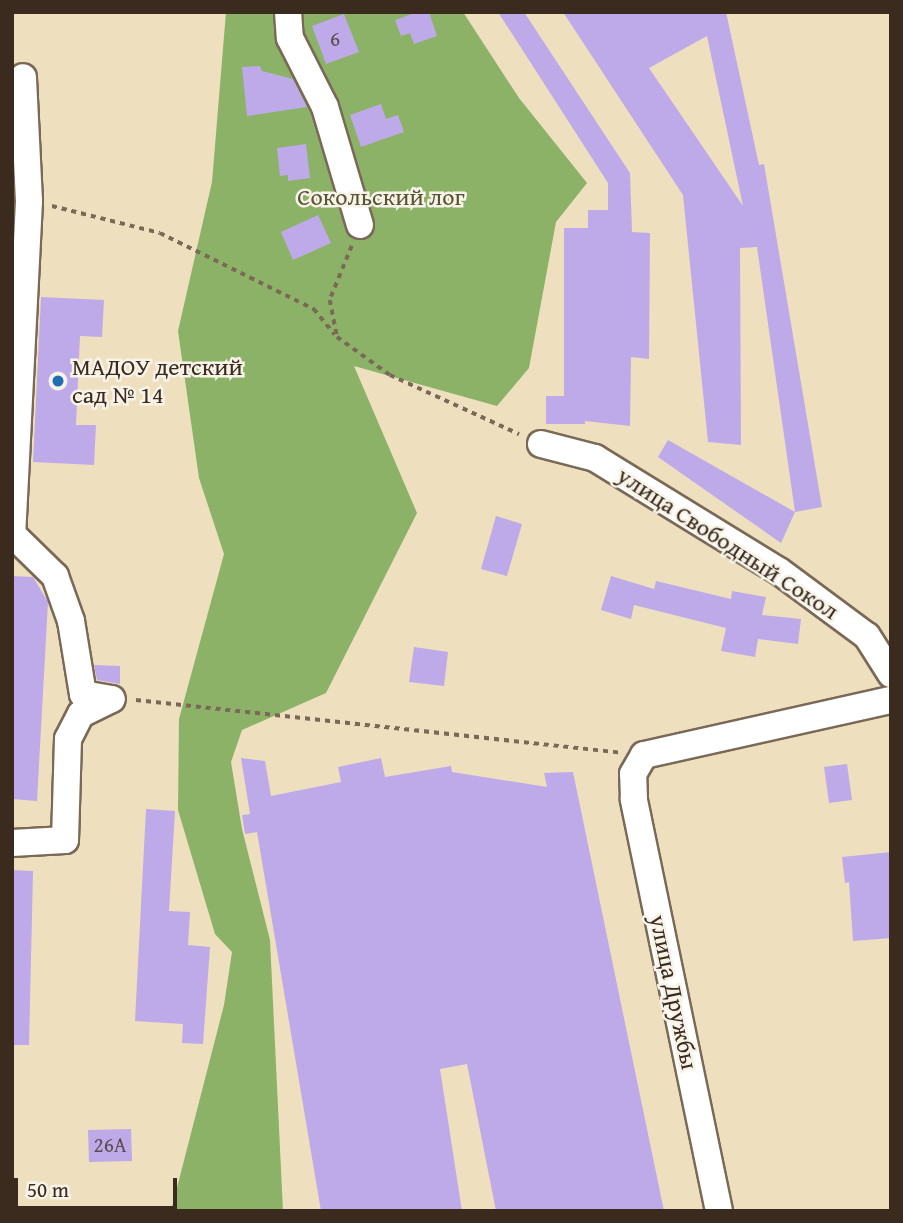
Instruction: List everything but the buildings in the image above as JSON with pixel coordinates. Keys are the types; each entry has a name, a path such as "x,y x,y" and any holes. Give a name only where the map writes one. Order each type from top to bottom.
{"street":[{"path":"289,12 290,38 325,107 360,225"},
{"path":"23,76 30,201 13,536 55,576 75,634 83,694 113,699"},
{"name":"улица Свободный Сокол","path":"541,444 595,458 779,571 867,636 891,674"},
{"path":"12,843 65,840 68,739 81,714 113,699"},
{"path":"638,764 891,700"},
{"name":"улица Дружбы","path":"638,764 634,799 719,1211"}],"path":[{"path":"30,201 160,233 314,309 337,337 390,375 541,444"},
{"path":"337,337 330,300 360,225"},
{"path":"113,699 172,701 638,764"}],"green space":[{"name":"Сокольский лог","path":"226,12 463,12 519,98 587,183 556,222 529,368 497,406 354,366 417,513 326,693 242,730 231,762 242,829 270,940 283,1211 171,1211 224,1005 232,952 215,934 178,810 179,719 224,554 199,478 178,331 212,182"}],"place":[{"name":"МАДОУ детский сад № 14","path":"58,381"}]}
